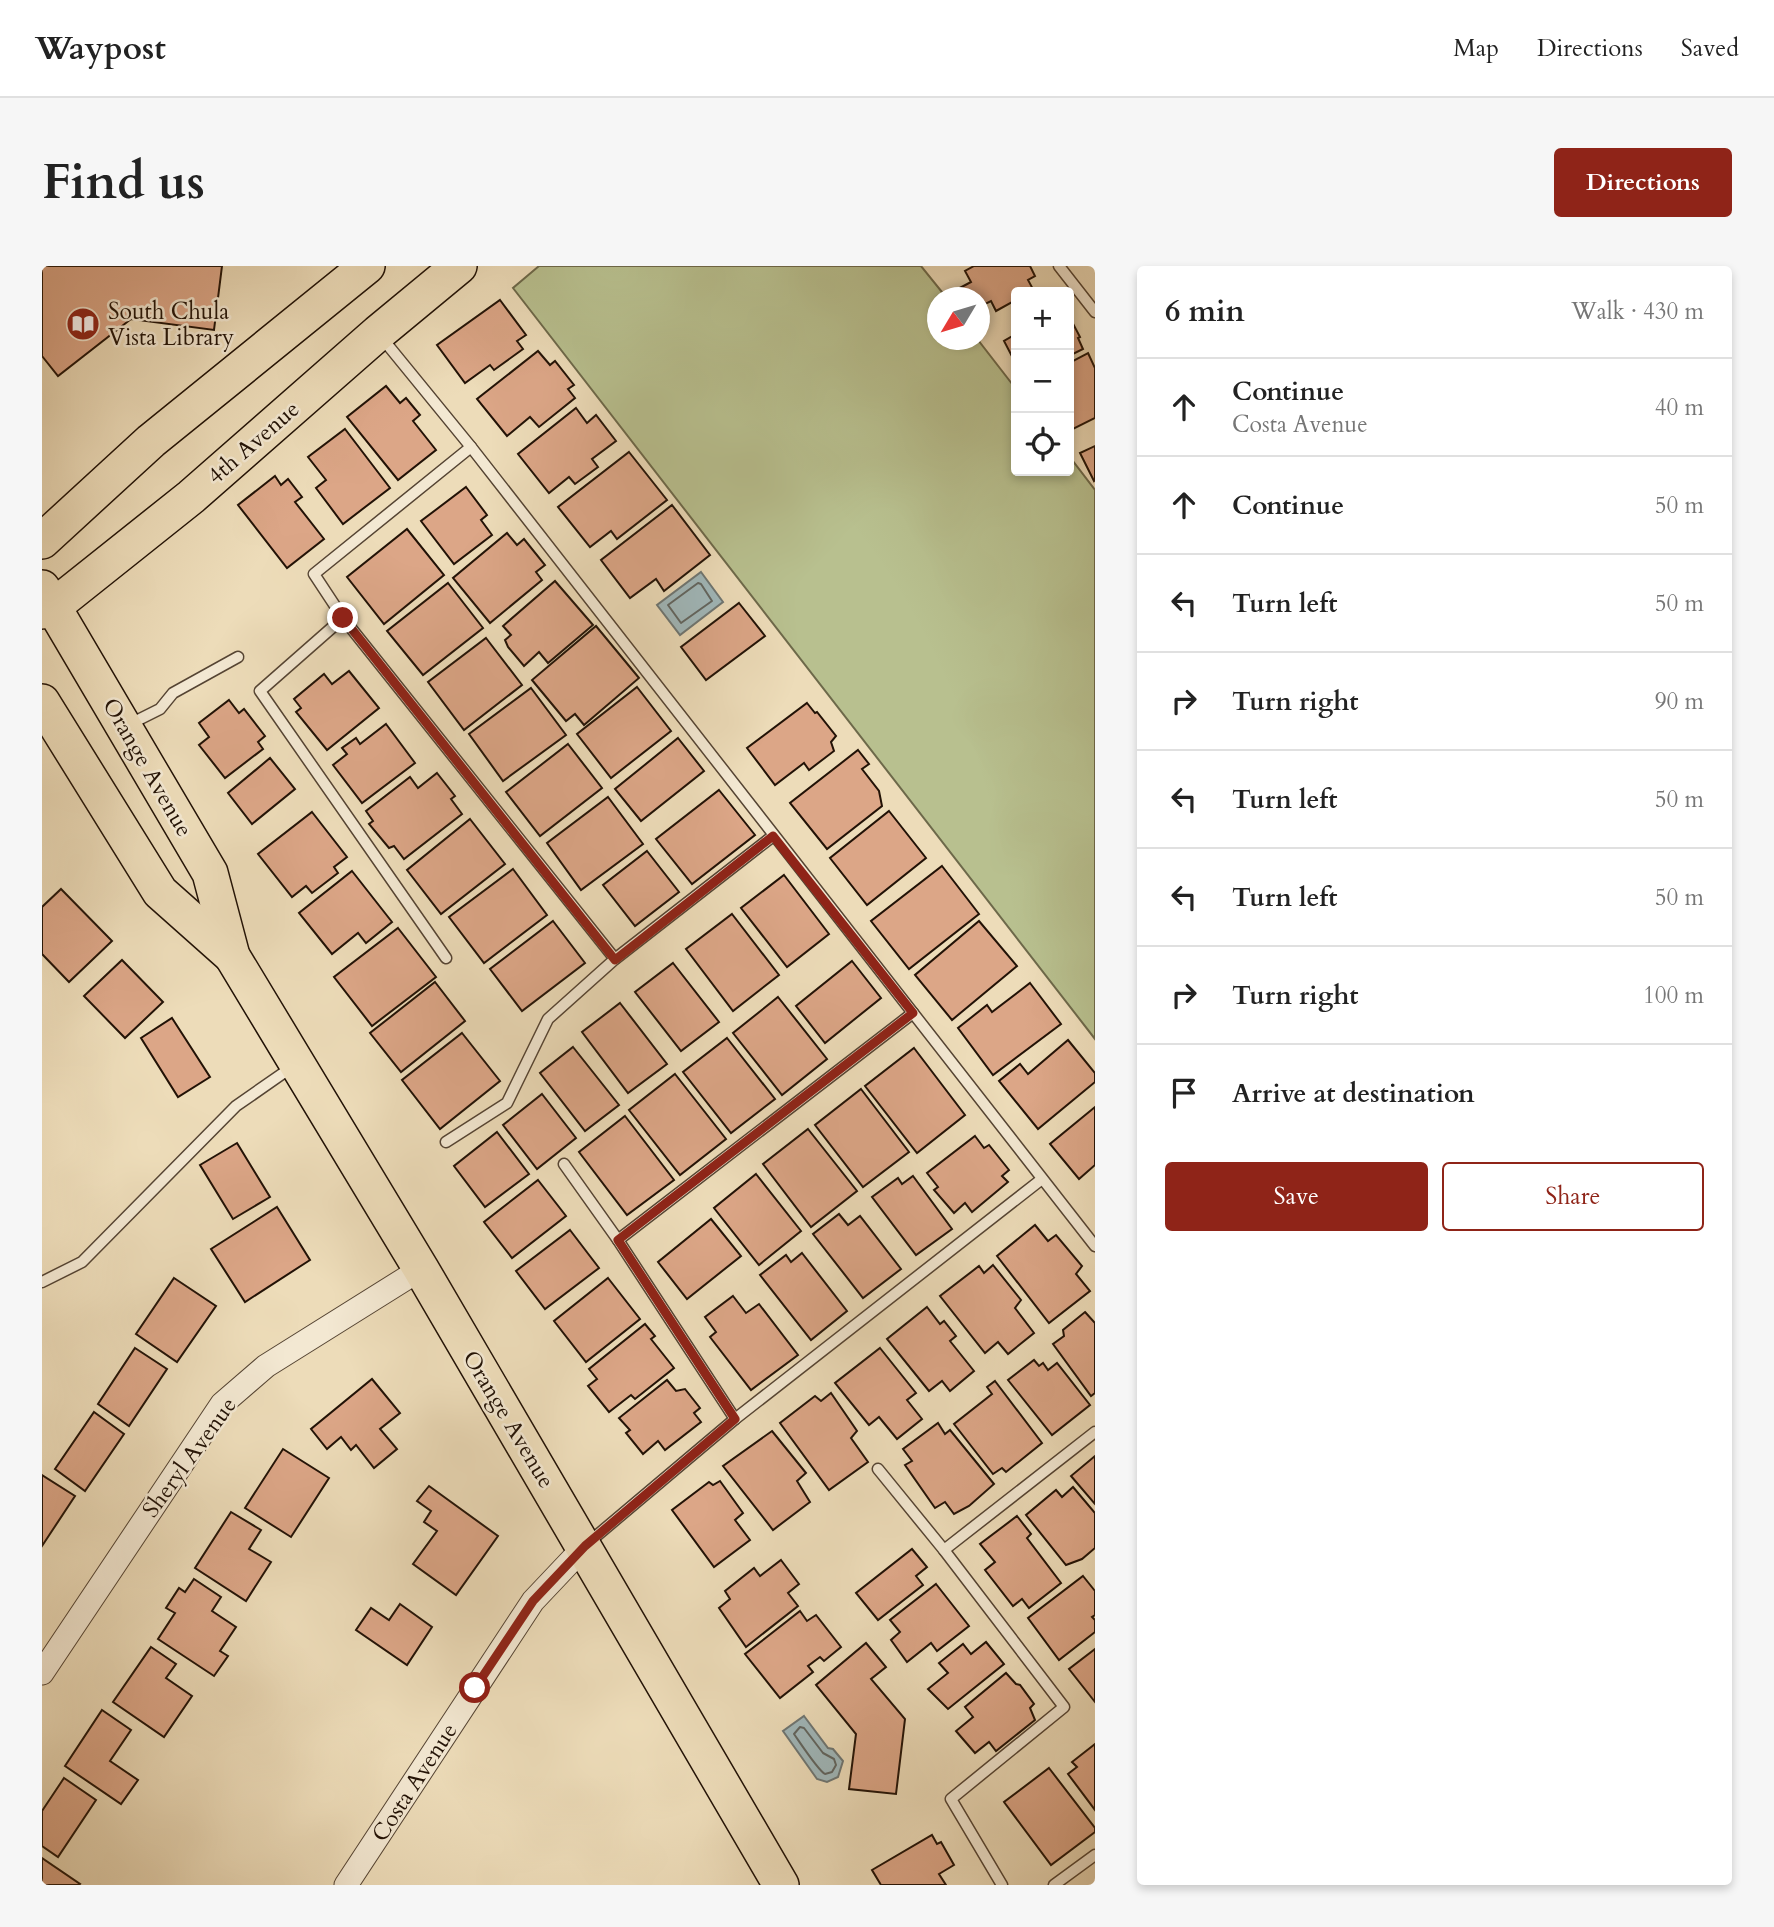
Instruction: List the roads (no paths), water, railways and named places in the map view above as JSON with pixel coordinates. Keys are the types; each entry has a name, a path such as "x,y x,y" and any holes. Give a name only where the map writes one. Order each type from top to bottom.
{"main road":[{"path":"42,541 151,441 367,266"},
{"name":"4th Avenue","path":"46,602 191,496 459,266"},
{"name":"Orange Avenue","path":"46,602 124,727 209,873 232,956 585,1546 671,1699 781,1885"},
{"name":"Orange Avenue","path":"42,702 160,892 232,956"}],"street":[{"name":"Sheryl Avenue","path":"42,1673 222,1404 266,1366 421,1269"},
{"name":"Costa Avenue","path":"346,1885 533,1601 585,1546"}],"lane":[{"path":"1059,266 1095,312"},
{"path":"378,333 471,447 1095,1246"},
{"path":"471,447 314,575 343,618 615,960"},
{"path":"343,618 260,691 446,958"},
{"path":"124,727 160,709 173,694 238,657"},
{"path":"446,1142 507,1103 548,1019 615,960 773,836"},
{"path":"618,1240 913,1013"},
{"path":"42,1282 82,1262 236,1106 297,1064"},
{"path":"564,1164 618,1240 735,1419"},
{"path":"585,1546 735,1419 1042,1180"},
{"path":"944,1550 1095,1432"},
{"path":"878,1469 944,1550 1064,1707 951,1799 1002,1885"},
{"path":"1054,1885 1095,1854"}],"water":[{"path":"701,572 723,602 680,635 657,605"},
{"path":"804,1716 828,1748 833,1749 843,1761 838,1777 827,1782 817,1779 783,1731"}],"place":[{"name":"South Chula Vista Library","path":"83,324"}]}
